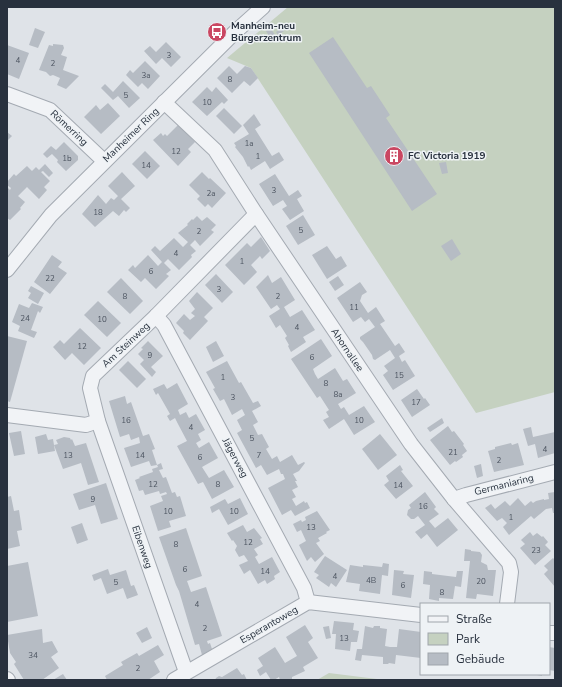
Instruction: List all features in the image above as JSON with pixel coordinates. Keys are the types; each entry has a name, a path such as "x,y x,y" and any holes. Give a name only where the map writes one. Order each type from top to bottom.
{"street":[{"name":"Manheimer Ring","path":"7,270 51,215 234,33 263,7"},
{"name":"Römerring","path":"7,94 50,110 104,161"},
{"name":"Ahornallee","path":"164,102 215,150 256,214 411,444 454,499 509,563 511,572 507,603"},
{"name":"Am Steinweg","path":"98,421 90,388 93,376 156,316 256,214"},
{"name":"Jägerweg","path":"156,316 164,326 282,546 304,588 308,602"},
{"path":"7,414 86,425 98,421"},
{"name":"Eibenweg","path":"98,421 186,672"},
{"name":"Germaniaring","path":"454,499 555,472"},
{"name":"Esperantoweg","path":"174,680 308,602 420,615"}],"green space":[{"path":"288,7 555,7 555,392 476,413 251,68 227,58"},
{"path":"329,673 385,680 317,680"}],"building":[{"path":"35,28 45,32 38,48 29,45"},
{"path":"270,28 276,36 271,39 266,31"},
{"path":"282,28 284,31 278,35 276,32"},
{"name":"FC Victoria 1919","path":"333,37 367,88 371,86 390,115 386,118 437,194 412,211 309,53"},
{"path":"166,42 181,57 171,67 162,58 156,64 144,51 150,46 156,52"},
{"path":"53,44 63,45 64,48 61,55 67,57 63,70 79,76 66,89 57,85 60,78 53,75 50,76 46,72 39,70 49,45 53,46"},
{"path":"7,45 29,53 19,79 7,74"},
{"path":"145,61 160,76 148,89 142,83 138,87 126,75 130,70 133,73"},
{"path":"229,66 237,74 245,66 251,68 258,78 250,86 244,81 232,93 217,78"},
{"path":"123,81 140,98 129,108 118,96 113,100 101,88 105,84 113,92"},
{"path":"207,87 212,92 216,87 228,100 224,104 222,102 207,116 192,102"},
{"path":"108,103 120,116 101,134 84,117 96,105 100,110"},
{"path":"224,108 242,126 234,134 216,116"},
{"path":"254,114 261,125 255,129 272,156 279,152 284,160 270,169 265,161 251,170 235,147 236,146 234,143 249,134 243,125"},
{"path":"178,125 195,142 188,149 191,152 178,166 153,140 161,133 163,136 165,134 167,136"},
{"path":"7,132 12,136 7,141"},
{"path":"64,142 78,156 78,160 66,171 57,162 58,160 52,154 47,158 43,154 51,146 56,150"},
{"path":"145,151 160,166 147,179 132,164"},
{"path":"446,162 448,173 442,174 439,163"},
{"path":"45,164 53,173 49,177 43,171 41,172 50,181 44,187 47,190 39,199 27,187 18,196 25,202 20,208 21,209 10,220 7,218 7,187 10,190 11,188 7,185 7,182 14,174 16,176 27,166 32,171 36,167 39,170"},
{"path":"122,172 135,186 121,199 130,208 126,212 124,210 119,216 113,211 95,227 82,214 98,195 106,204 111,198 114,200 118,196 108,186"},
{"path":"202,172 226,193 212,208 208,204 205,207 197,199 200,196 189,185"},
{"path":"275,174 289,196 298,190 302,196 297,199 304,211 290,220 282,209 287,206 283,200 273,206 259,184"},
{"path":"303,215 315,235 298,245 286,226"},
{"path":"197,216 202,221 207,217 216,225 211,230 214,232 200,246 195,240 190,245 196,251 179,270 168,259 164,263 171,270 166,274 169,276 156,289 145,278 141,282 128,270 133,265 135,268 148,255 158,266 162,262 151,250 155,246 160,251 174,238 183,247 188,242 178,233"},
{"path":"261,237 270,251 262,259 260,256 251,265 257,272 244,285 225,265 247,243 251,247"},
{"path":"452,239 461,254 451,261 441,246"},
{"path":"327,246 336,259 341,256 347,266 327,279 312,255"},
{"path":"52,255 62,262 58,267 67,273 50,294 34,282"},
{"path":"216,274 233,292 222,303 205,285"},
{"path":"268,275 272,283 281,277 295,300 284,307 290,317 302,310 315,330 303,337 306,342 291,352 285,338 287,336 280,325 276,328 269,316 280,309 277,305 271,309 256,287"},
{"path":"338,276 344,285 335,291 329,282"},
{"path":"121,278 143,301 130,314 107,292"},
{"path":"360,282 367,292 362,295 360,301 368,313 376,307 385,321 380,324 395,346 399,343 405,352 399,356 402,362 405,360 415,376 393,390 383,375 388,371 384,366 395,358 390,350 375,360 373,359 360,337 375,327 369,319 365,322 361,317 353,322 337,298"},
{"path":"31,286 44,293 38,304 28,298 31,293 28,291"},
{"path":"197,292 213,308 204,317 208,321 190,340 176,323 184,314 190,320 195,316 191,313 195,309 189,301"},
{"path":"98,301 121,323 107,337 84,315"},
{"path":"32,303 43,307 40,313 38,311 31,330 37,332 34,338 18,331 20,326 12,322 19,304 29,308"},
{"path":"80,328 101,348 84,365 72,353 65,360 53,347 60,340 64,344"},
{"path":"7,336 27,341 10,402 7,401"},
{"path":"321,339 332,356 313,369 318,379 335,368 343,381 347,379 356,393 338,404 341,409 344,407 349,415 364,406 375,422 354,435 344,419 329,429 323,420 329,417 326,412 329,410 320,396 317,398 291,359"},
{"path":"148,341 163,356 151,367 156,372 152,377 140,364 144,360 138,354 143,349 141,348"},
{"path":"216,341 224,356 213,362 206,347"},
{"path":"128,361 146,379 137,388 119,370"},
{"path":"227,361 239,383 241,382 253,403 258,401 261,406 252,411 258,422 253,425 258,435 262,434 269,447 266,449 272,459 277,456 280,462 292,455 298,465 304,462 305,463 299,471 293,474 297,481 295,481 298,487 292,490 296,497 292,499 296,506 304,501 305,503 307,502 310,508 295,516 291,510 282,515 268,488 285,479 283,474 281,474 279,469 267,475 261,465 256,468 237,433 242,430 237,420 245,415 242,409 232,415 224,399 220,401 213,389 215,388 206,372"},
{"path":"177,383 188,404 178,410 180,415 186,412 189,418 196,414 205,430 198,434 201,440 196,443 199,448 209,442 218,458 202,467 209,478 224,470 234,487 212,499 203,482 198,484 177,446 187,441 175,418 170,421 167,416 170,414 158,393 156,395 153,389 164,384 167,389"},
{"path":"417,389 430,405 412,417 401,400"},
{"path":"125,396 127,404 131,402 143,436 149,434 155,449 152,450 157,465 151,466 149,461 131,467 124,448 140,443 139,437 131,440 129,434 120,437 109,401"},
{"path":"442,418 444,423 430,432 427,428"},
{"path":"448,426 464,444 463,445 467,451 462,455 463,457 450,465 430,440"},
{"path":"531,427 533,437 555,432 555,453 538,458 535,444 528,446 523,429"},
{"path":"21,431 25,454 14,456 9,433"},
{"path":"46,434 48,440 53,439 55,451 38,454 35,437"},
{"path":"380,434 397,455 378,470 362,449"},
{"path":"64,437 70,438 71,440 72,439 75,446 86,443 99,482 88,485 81,463 63,469 54,445 58,444 56,440"},
{"path":"511,443 512,445 518,443 524,465 494,472 488,451 495,449 495,447"},
{"path":"161,463 163,469 159,470 163,478 166,477 172,493 175,492 177,497 180,496 186,516 169,521 171,527 158,531 150,506 163,501 161,496 167,494 166,492 160,494 159,491 145,495 143,490 139,491 135,480 153,472 152,469 158,467 157,465"},
{"path":"481,464 483,476 477,478 474,466"},
{"path":"400,465 403,470 401,471 413,486 396,499 384,485 389,481 386,476"},
{"path":"106,483 118,519 101,524 95,505 79,510 73,494"},
{"path":"425,492 436,507 434,509 439,514 429,521 435,528 448,518 458,530 437,547 427,534 421,539 415,532 425,525 418,516 411,519 407,515 408,510 411,508 409,505"},
{"path":"555,492 555,513 553,513 552,508 546,509 534,519 531,516 509,535 503,527 507,523 502,518 497,521 485,508 491,504 495,509 505,501 510,506 518,498 525,506 531,501 533,503 544,499 549,499 548,493"},
{"path":"11,496 14,511 19,510 22,530 17,531 20,546 7,549 7,497"},
{"path":"240,498 248,514 228,525 219,509 212,513 210,507 225,499 228,504"},
{"path":"317,511 330,530 318,538 320,541 316,543 324,554 315,562 311,557 307,561 299,545 306,541 301,530 297,532 293,524 301,520 302,522 306,520 305,517"},
{"path":"82,523 88,540 77,544 71,527"},
{"path":"243,525 247,532 254,528 262,538 260,539 263,544 254,549 258,555 255,557 259,564 272,557 280,572 274,576 275,579 267,584 265,580 258,584 250,570 244,574 239,565 248,561 244,555 239,557 235,550 237,546 227,533"},
{"path":"186,528 202,576 187,581 191,592 206,587 222,636 207,641 208,644 210,643 212,649 202,655 199,644 195,645 179,591 159,537"},
{"path":"530,532 533,536 537,533 542,537 543,536 548,542 545,545 551,551 535,565 520,548 525,544 521,540"},
{"path":"465,549 480,552 482,555 481,562 487,565 488,570 496,570 493,596 477,594 476,599 466,598 470,561 464,561"},
{"path":"325,556 347,570 336,587 331,583 329,587 316,578 319,575 314,572"},
{"path":"553,558 555,560 555,587 544,574 548,570 544,566"},
{"path":"28,562 38,616 7,622 7,566"},
{"path":"383,563 389,564 388,576 382,575 380,594 359,591 360,584 346,582 350,565 382,567"},
{"path":"108,569 110,575 126,570 131,586 134,585 138,595 127,599 123,588 107,594 101,578 94,581 92,575"},
{"path":"394,570 404,571 403,574 414,575 411,598 392,595"},
{"path":"424,571 432,572 432,574 456,577 457,571 463,571 461,587 455,586 453,599 439,598 439,601 429,599 430,585 423,584"},
{"path":"334,621 354,623 353,630 359,631 357,642 351,642 350,651 335,649 336,634 332,634"},
{"path":"305,625 313,638 308,642 318,658 303,667 305,671 292,677 292,680 280,680 279,677 271,680 266,672 260,676 257,670 263,666 258,658 275,647 285,663 297,656 286,637"},
{"path":"329,626 331,638 326,639 323,627"},
{"path":"365,626 373,628 374,626 380,626 380,628 387,629 385,646 390,647 397,647 399,629 420,632 420,658 396,655 395,664 383,664 383,657 362,655 361,661 355,660 357,649 362,649"},
{"path":"147,627 152,638 142,643 136,633"},
{"path":"42,629 43,643 52,641 58,652 51,657 59,668 42,680 24,680 14,664 16,662 10,653 7,635"},
{"path":"158,645 164,655 154,661 160,672 148,680 107,680 105,676 123,665 121,662 137,653 139,656"},
{"path":"550,647 555,648 555,671 550,670"},
{"path":"237,668 242,675 244,674 247,680 215,680 219,676 222,677"},
{"path":"63,674 67,680 53,680"}],"place":[{"name":"Manheim-neu Bürgerzentrum","path":"217,32"},
{"name":"FC Victoria 1919","path":"394,156"}]}
